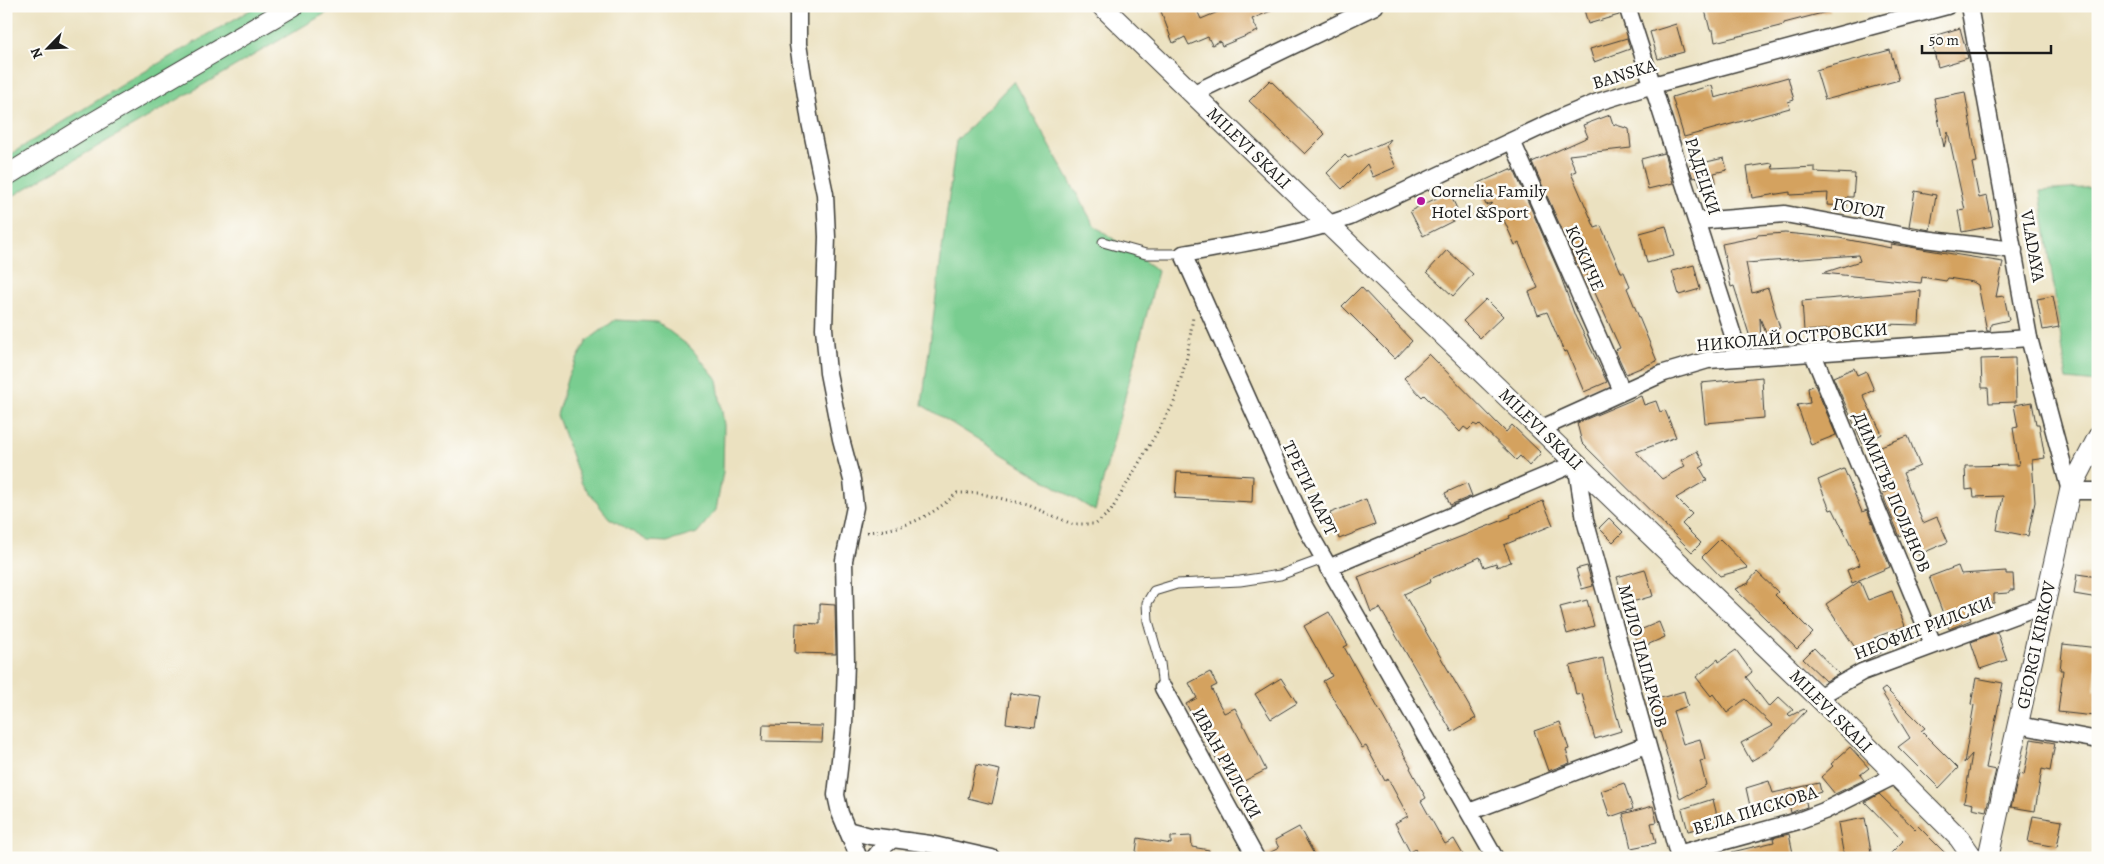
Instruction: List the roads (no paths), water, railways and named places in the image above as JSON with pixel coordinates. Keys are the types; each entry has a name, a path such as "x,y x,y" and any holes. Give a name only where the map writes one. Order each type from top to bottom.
{"street":[{"path":"6,176 293,6"},
{"path":"798,6 798,44 810,122 825,194 827,237 824,328 828,373 841,439 852,480 855,507 844,560 846,662 844,725 836,795 840,814 860,858"},
{"name":"MILEVI SKALI","path":"1102,6 1818,697 1959,838 1973,858"},
{"path":"1192,94 1375,6"},
{"name":"РАДЕЦКИ","path":"1627,6 1740,358"},
{"name":"BANSKA","path":"1328,224 1350,217 1512,140 1598,102 1653,85 1947,6"},
{"name":"VLADAYA","path":"1968,6 2030,338 2070,491"},
{"name":"КОКИЧЕ","path":"1512,140 1622,391"},
{"name":"ГОГОЛ","path":"1697,221 1785,214 1916,238 2014,250"},
{"path":"1183,254 1297,233 1328,224"},
{"name":"ТРЕТИ МАРТ","path":"1183,254 1304,524 1325,564 1495,858"},
{"name":"НИКОЛАЙ ОСТРОВСКИ","path":"1540,429 1622,391 1686,366 1708,360 2030,338"},
{"name":"ДИМИТЪР ПОЛЯНОВ","path":"1813,354 1934,644"},
{"name":"GEORGI KIRKOV","path":"1988,858 2070,491 2098,437"},
{"path":"1325,564 1576,463"},
{"name":"МИЛО ПАПАРКОВ","path":"1576,463 1585,520 1678,856"},
{"path":"2070,491 2098,491"},
{"name":"НЕОФИТ РИЛСКИ","path":"1818,697 1862,672 2044,604"},
{"name":"ИВАН РИЛСКИ","path":"1164,688 1256,858"},
{"path":"2018,724 2098,740"},
{"path":"1469,812 1646,745"},
{"name":"ВЕЛА ПИСКОВА","path":"1678,856 1798,821 1824,811 1896,775"},
{"path":"847,830 870,836 894,838 992,858"},
{"path":"874,858 894,838"}],"lane":[{"path":"1103,242 1146,254 1183,254"},
{"path":"1164,688 1160,663 1148,621 1146,603 1154,591 1177,584 1240,581 1280,575 1325,564"}],"place":[{"name":"Cornelia Family Hotel &Sport","path":"1421,201"}]}
